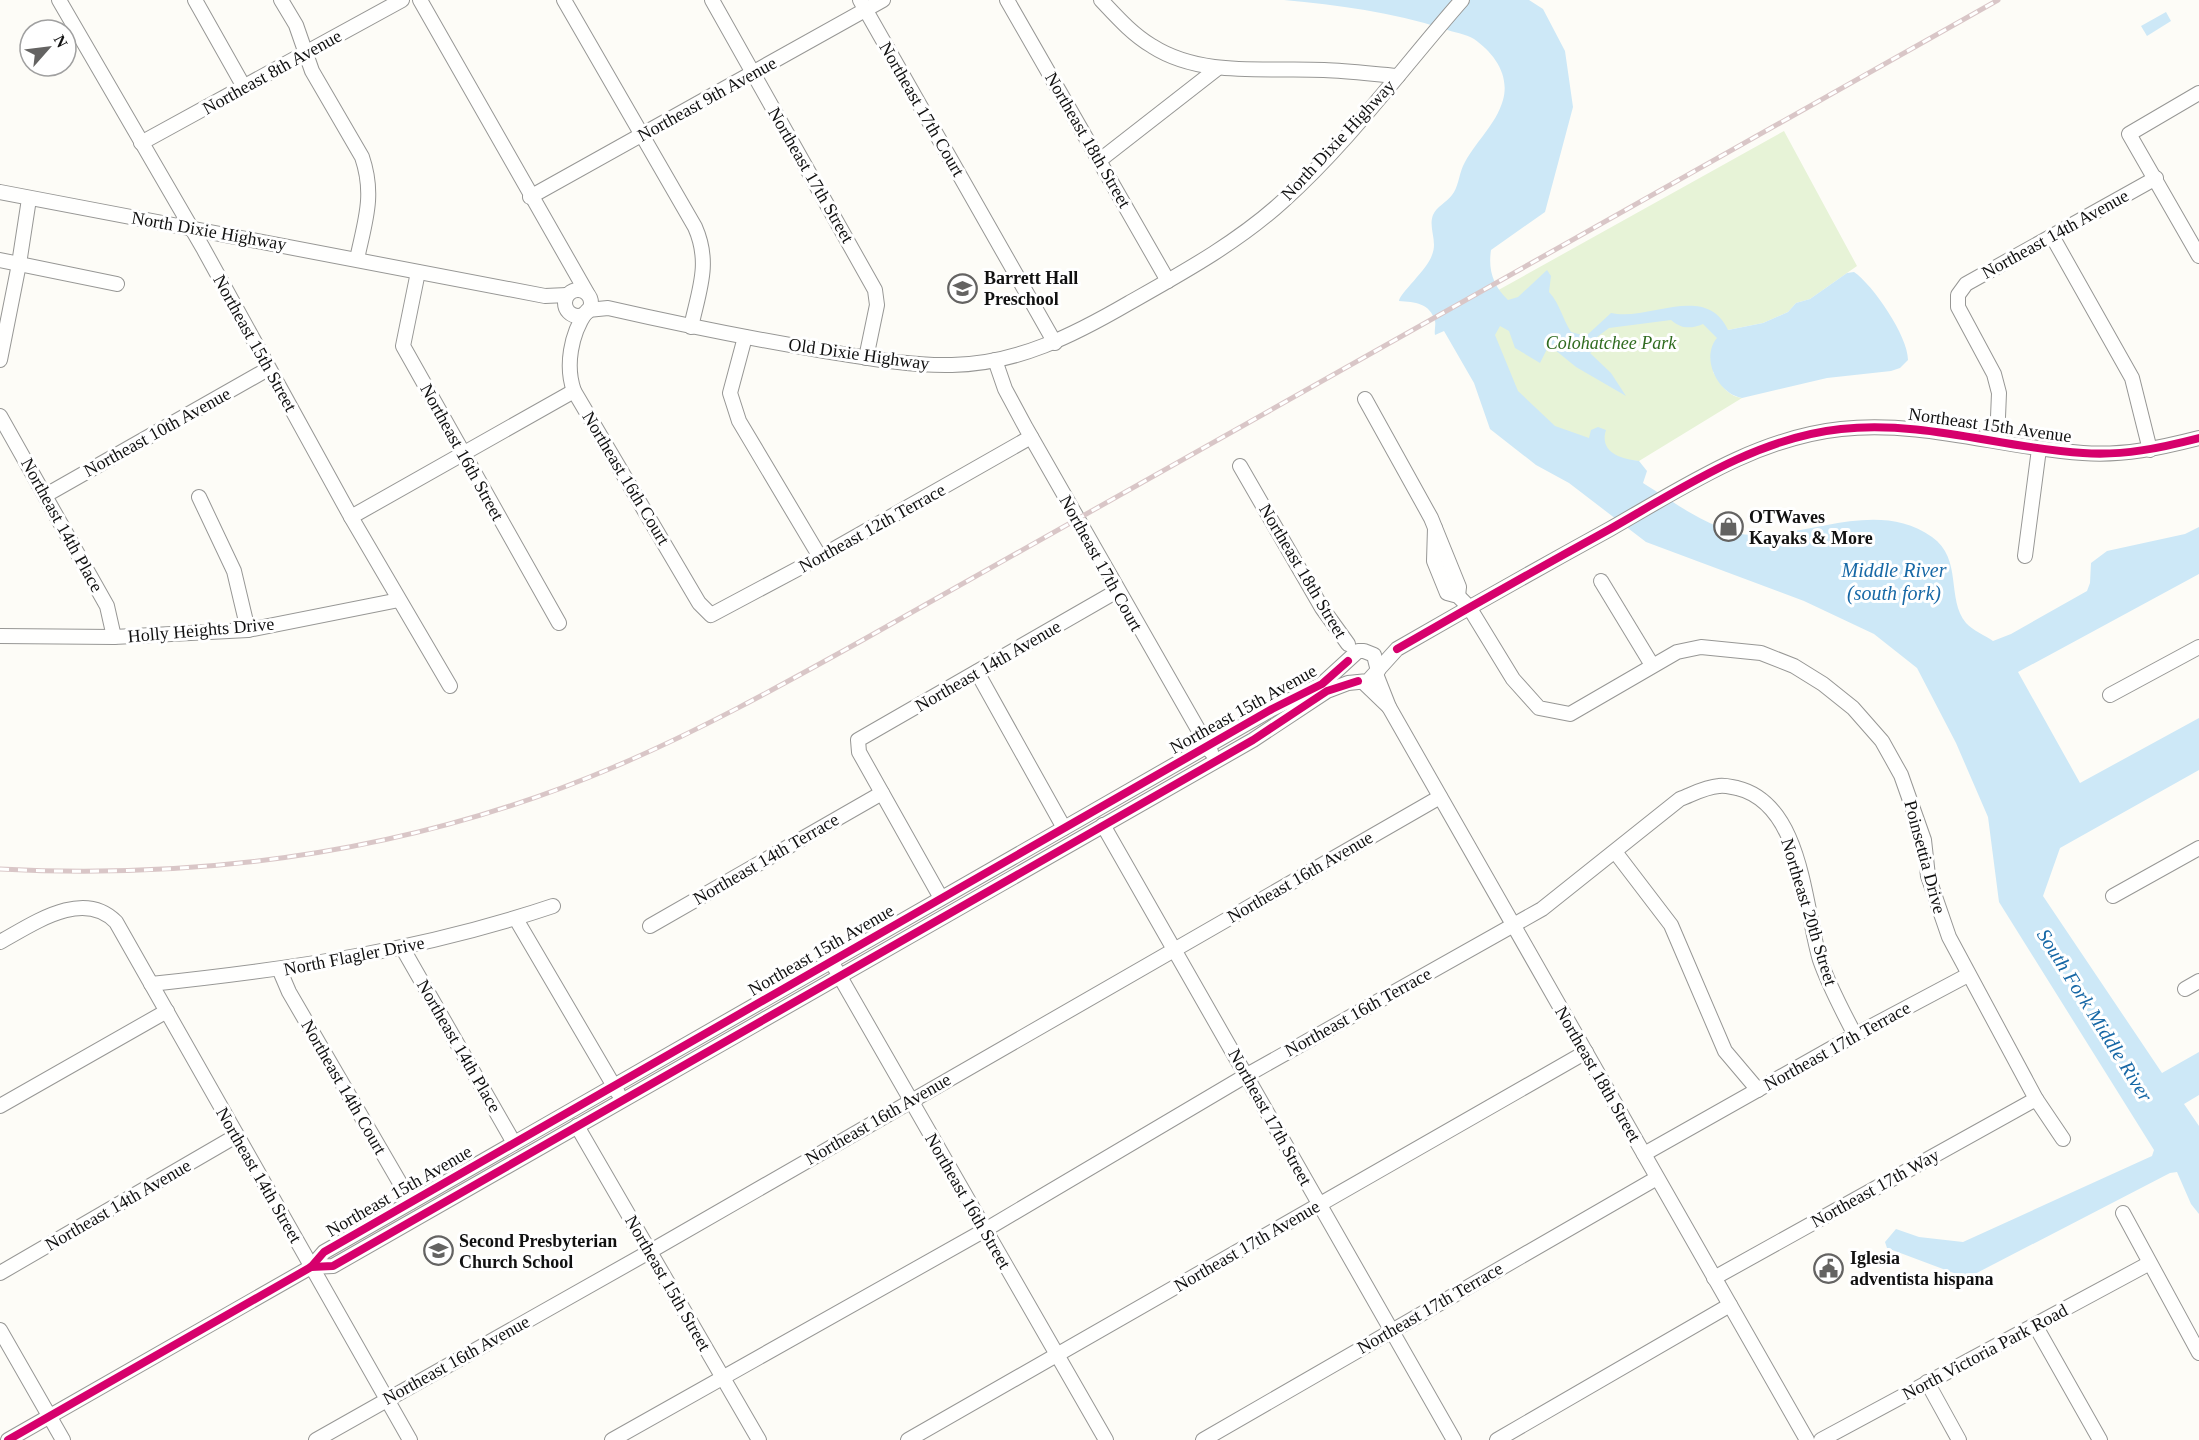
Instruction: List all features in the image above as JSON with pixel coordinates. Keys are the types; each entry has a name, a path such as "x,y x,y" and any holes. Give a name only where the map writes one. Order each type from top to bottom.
{"street":[{"name":"Northeast 15th Street","path":"59,0 190,227 351,517 450,686"},
{"path":"195,0 244,87"},
{"path":"281,0 296,25 312,71 362,157 367,170 371,193 357,259"},
{"name":"Northeast 8th Avenue","path":"141,143 402,0"},
{"name":"Northeast 16th Court","path":"420,0 572,270 588,303 575,333 568,375 574,391 699,603 711,615"},
{"path":"564,0 704,247 704,267 691,327"},
{"name":"Northeast 17th Street","path":"712,0 875,290 877,305 866,358"},
{"name":"Northeast 9th Avenue","path":"530,197 753,73 863,5 883,0"},
{"name":"Northeast 18th Street","path":"1007,0 1168,281"},
{"path":"1101,0 1127,28 1154,47 1218,68 1325,70 1398,76"},
{"name":"North Dixie Highway","path":"1168,281 1237,238 1282,203 1319,166 1462,0"},
{"name":"Northeast 17th Court","path":"863,5 1055,343"},
{"path":"1100,159 1218,68"},
{"path":"2199,93 2129,134 2199,256"},
{"name":"Northeast 14th Avenue","path":"1997,441 1999,393 1994,374 1958,307 1958,295 1966,284 2156,178"},
{"name":"North Dixie Highway","path":"0,192 418,272"},
{"path":"0,360 29,199"},
{"path":"2052,237 2132,378 2150,450"},
{"path":"0,261 117,284"},
{"name":"Northeast 16th Court","path":"572,270 569,302 575,333"},
{"path":"418,272 569,302 579,316 588,303 580,290 569,302"},
{"name":"Northeast 16th Street","path":"418,272 403,346 559,623"},
{"name":"Old Dixie Highway","path":"588,303 691,327 866,358 913,365 954,365 995,360 1055,343 1090,326 1168,281"},
{"path":"745,337 730,393 740,421 820,557"},
{"name":"Northeast 17th Court","path":"995,360 1005,389 1031,437 1216,761"},
{"name":"Northeast 10th Avenue","path":"46,495 268,369"},
{"path":"351,517 574,391"},
{"name":"Poinsettia Drive","path":"1365,399 1435,528 1434,561 1447,593 1458,596 1469,607 1513,679 1539,708 1570,714 1677,652 1701,647 1761,653 1804,672 1853,708 1882,741 1901,776 1924,840 1928,876 1940,915 1968,975 2036,1099 2063,1139"},
{"name":"Northeast 14th Place","path":"0,416 107,606 114,637"},
{"name":"Northeast 15th Avenue","path":"1377,672 1397,649 1469,607 1677,490 1733,460 1761,449 1839,429 1907,428 2038,449 2085,453 2150,450 2199,438"},
{"name":"Northeast 12th Terrace","path":"711,615 820,557 1031,437"},
{"path":"2025,556 2038,449"},
{"name":"Northeast 18th Street","path":"1240,466 1322,608 1347,644 1349,660"},
{"path":"199,497 234,571 248,630"},
{"path":"1600,581 1652,665"},
{"name":"Northeast 14th Avenue","path":"882,793 859,752 858,740 1117,591"},
{"name":"Holly Heights Drive","path":"0,636 114,637 248,630 399,600"},
{"name":"Northeast 18th Street","path":"1347,644 1367,652"},
{"path":"2110,695 2199,647"},
{"name":"Northeast 15th Avenue","path":"1367,652 1397,649"},
{"path":"1358,651 1367,652 1377,660 1377,672 1361,682 1350,675 1349,660 1358,651"},
{"name":"Northeast 15th Avenue","path":"8,1440 311,1267 324,1252 1207,746 1322,684 1349,660"},
{"path":"977,672 1064,828"},
{"name":"Northeast 18th Street","path":"1377,672 1389,707 1730,1305 1800,1438"},
{"name":"Northeast 18th Street","path":"1361,682 1389,707"},
{"name":"Northeast 15th Avenue","path":"311,1267 333,1266 1216,761 1327,691 1361,682"},
{"name":"Northeast 16th Terrace","path":"612,1440 722,1376 985,1230 1247,1075 1542,909 1616,853 1680,800 1704,789 1722,785"},
{"name":"Northeast 20th Street","path":"1722,785 1748,791 1767,803 1783,826 1798,861 1820,960 1832,990 1855,1035"},
{"path":"882,793 941,898"},
{"name":"Northeast 14th Terrace","path":"650,926 882,793"},
{"name":"Northeast 16th Avenue","path":"316,1440 649,1252 1440,797"},
{"name":"Northeast 17th Street","path":"1103,825 1454,1440"},
{"path":"2112,897 2199,848"},
{"path":"1616,853 1671,925 1725,1051 1758,1090"},
{"name":"North Flagler Drive","path":"151,984 279,971 403,949 516,919 553,906"},
{"name":"Northeast 14th Street","path":"0,942 59,912 81,907 106,911 116,922 410,1440"},
{"path":"516,919 622,1100"},
{"name":"Northeast 14th Place","path":"403,949 514,1143"},
{"name":"Northeast 16th Street","path":"831,961 1106,1440"},
{"name":"Northeast 14th Court","path":"279,971 411,1202"},
{"name":"Northeast 17th Terrace","path":"1644,1154 1855,1035 1968,975"},
{"path":"2186,989 2199,981"},
{"path":"0,1106 166,1011"},
{"name":"Northeast 17th Avenue","path":"908,1440 1586,1052"},
{"name":"Northeast 17th Way","path":"1714,1278 2036,1099"},
{"name":"Northeast 15th Street","path":"577,1126 759,1440"},
{"name":"Northeast 14th Avenue","path":"0,1273 237,1136"},
{"name":"Northeast 17th Terrace","path":"1203,1440 1657,1178"},
{"path":"2123,1213 2148,1264 2199,1353"},
{"name":"North Victoria Park Road","path":"1821,1440 2148,1264"},
{"path":"1497,1440 1730,1305"},
{"path":"2035,1325 2100,1440"},
{"path":"0,1330 63,1440"},
{"path":"1927,1382 1959,1440"}],"green space":[{"name":"Colohatchee Park","path":"1784,131 1857,266 1810,299 1796,303 1788,312 1763,323 1728,330 1713,372 1728,392 1742,398 1639,461 1625,460 1543,423 1507,395 1483,334 1493,293"}],"water":[{"name":"Middle River (south fork)","path":"1284,0 1529,0 1543,9 1565,51 1573,107 1545,212 1491,250 1490,264 1495,283 1508,300 1518,297 1547,270 1551,276 1549,292 1571,332 1586,336 1611,313 1642,313 1691,306 1706,308 1718,316 1728,330 1763,323 1788,312 1796,303 1810,299 1847,273 1854,272 1879,299 1896,325 1906,350 1908,360 1900,368 1827,378 1742,398 1726,390 1714,374 1710,355 1717,338 1703,324 1686,327 1671,320 1609,328 1597,337 1599,347 1590,353 1611,373 1626,396 1576,367 1549,345 1540,363 1515,348 1509,331 1500,326 1495,335 1518,391 1555,426 1589,438 1591,430 1598,427 1606,430 1605,438 1608,449 1618,456 1639,461 1647,471 1643,483 1696,516 1739,534 1753,535 1775,534 1867,520 1890,521 1911,526 1932,537 1942,546 1948,556 1960,613 1969,626 1993,641 2011,634 2087,591 2090,583 2091,563 2107,551 2185,534 2199,527 2199,574 2018,672 2080,783 2199,718 2199,770 2060,848 2043,896 2162,1073 2199,1052 2199,1095 2184,1104 2199,1126 2199,1214 2191,1204 2177,1172 2170,1173 1967,1278 1887,1248 1885,1242 1896,1229 1919,1237 1963,1242 2152,1156 2154,1150 1999,902 1988,817 1956,743 1917,668 1874,634 1804,601 1646,542 1569,483 1536,465 1490,429 1474,383 1444,331 1435,335 1435,321 1430,310 1416,303 1399,301 1425,267 1434,250 1432,220 1434,212 1454,192 1463,166 1500,109 1505,91 1504,82 1499,65 1494,58 1471,37 1424,23 1365,10"},
{"path":"2166,12 2171,21 2147,36 2141,26"}],"railway":[{"path":"0,869 79,871 158,869 236,863 313,853 390,839 465,819 540,796 614,767 708,723 831,658 1998,0"}],"cycle path":[{"path":"1397,649 1692,482 1750,454 1810,434 1841,429 1902,428 2053,450 2098,454 2141,450 2199,438"},
{"path":"8,1440 311,1267 324,1252 1272,709 1322,684 1348,661"},
{"path":"311,1267 333,1266 1253,740 1327,691 1358,681"}],"place":[{"name":"Barrett Hall Preschool","path":"963,288"},
{"name":"OTWaves Kayaks & More","path":"1728,527"},
{"name":"Second Presbyterian Church School","path":"438,1251"},
{"name":"Iglesia adventista hispana","path":"1829,1268"}],"water label":[{"name":"South Fork Middle River","path":"2095,1015"}]}
